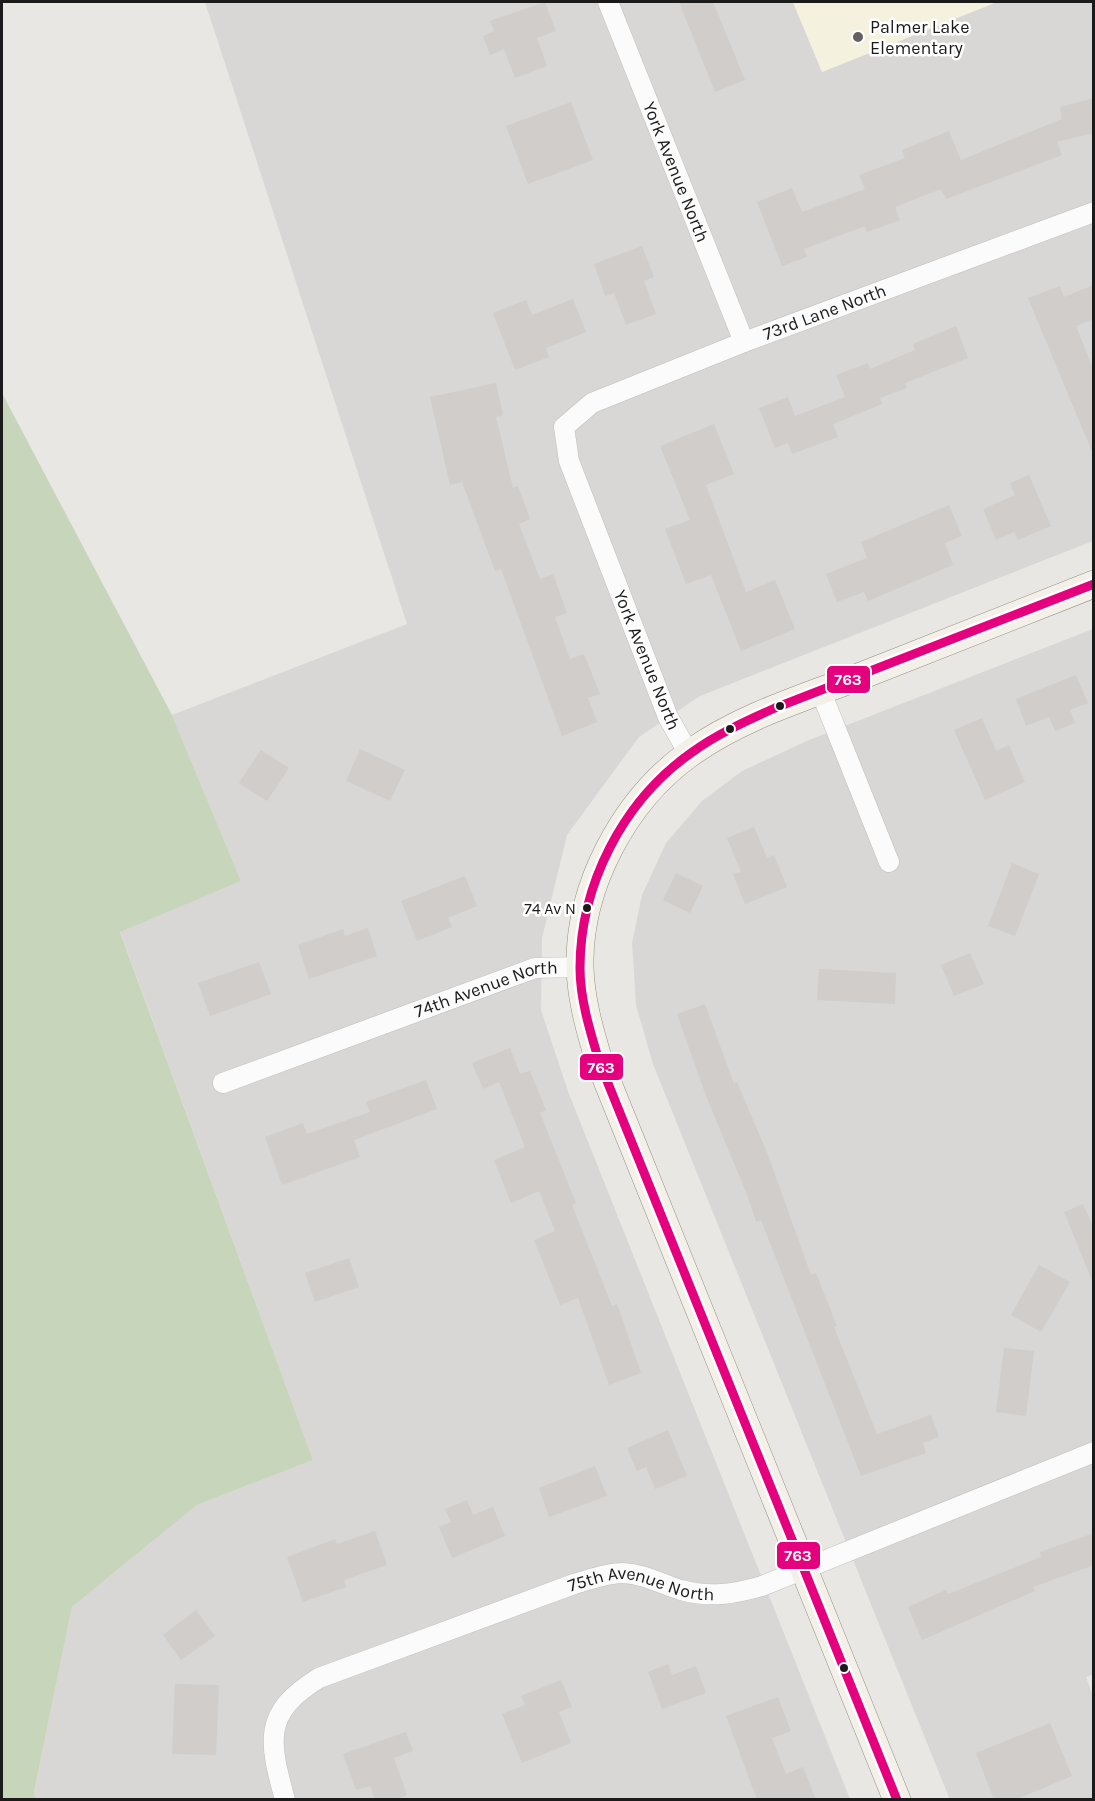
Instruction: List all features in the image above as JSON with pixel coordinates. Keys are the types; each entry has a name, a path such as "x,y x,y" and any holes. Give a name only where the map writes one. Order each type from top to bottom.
{"street":[{"name":"York Avenue North","path":"608,2 744,342"},
{"name":"73rd Lane North","path":"564,427 592,403 744,342 1094,212"},
{"name":"York Avenue North","path":"564,427 569,461 668,717 689,754"},
{"name":"74th Avenue North","path":"223,1083 535,968 580,968 587,909 602,865 614,841 649,790 689,754 745,722 1094,584"},
{"path":"820,692 889,862"},
{"path":"580,968 589,1025 603,1071 897,1800"},
{"name":"75th Avenue North","path":"285,1800 276,1765 273,1739 279,1712 296,1693 319,1678 573,1584 604,1576 623,1574 648,1577 695,1593 728,1596 762,1586 1094,1452"}],"shaded area":[{"path":"205,2 793,2 822,72 997,2 1093,2 1093,541 700,696 639,737 567,835 542,938 541,1010 569,1094 850,1799 36,1800 34,1792 72,1607 197,1505 313,1460 120,931 241,881 172,715 407,624"},
{"name":"Palmer Lake Elementary","path":"793,2 997,2 822,72"},
{"path":"1093,629 1094,1674 1086,1677 1093,1696 1093,1799 950,1800 653,1064 636,1005 632,943 642,895 666,843 702,801 742,771 809,740"}],"green space":[{"path":"2,393 172,715 241,881 120,932 313,1460 197,1505 72,1607 34,1792 36,1800 2,1799"}],"building":[{"path":"545,2 556,31 537,38 547,66 515,78 504,49 490,55 483,36 494,31 490,21"},
{"path":"679,2 713,2 745,80 715,92"},
{"path":"1094,98 1094,133 1057,142 1062,155 946,199 941,189 895,207 900,220 867,232 865,226 804,249 807,257 782,266 757,202 792,188 802,212 865,189 859,175 905,158 902,150 949,131 961,160 1062,119 1060,107"},
{"path":"571,102 593,160 528,184 506,126"},
{"path":"642,246 654,277 644,281 656,314 626,325 614,293 605,296 594,264"},
{"path":"1094,285 1094,319 1076,326 1094,371 1093,454 1028,298 1060,286 1064,297"},
{"path":"573,299 586,332 546,348 549,357 515,370 493,313 526,300 532,315"},
{"path":"956,326 968,358 905,383 907,388 880,398 882,404 833,424 838,437 792,454 788,443 775,448 759,408 788,397 795,416 845,397 836,375 868,363 870,369 915,350 913,344"},
{"path":"496,383 503,415 496,417 513,488 518,486 530,519 519,524 540,579 553,574 567,613 555,617 570,659 584,654 600,694 588,698 597,722 562,736 501,569 495,571 462,482 450,485 430,397"},
{"path":"714,424 734,474 706,485 746,592 775,580 795,629 741,651 711,575 686,584 665,529 690,520 660,446"},
{"path":"1029,475 1051,526 1018,540 1014,532 996,540 983,509 1015,495 1010,483"},
{"path":"949,505 962,536 945,543 953,565 868,601 864,592 837,602 826,574 867,558 861,542"},
{"path":"1076,675 1088,703 1070,710 1075,723 1055,731 1049,717 1026,726 1016,699"},
{"path":"982,718 996,751 1009,745 1025,782 985,800 954,730"},
{"path":"360,749 405,770 390,801 346,781"},
{"path":"261,750 289,768 267,801 239,783"},
{"path":"754,827 767,858 774,855 787,887 745,904 733,874 741,872 727,838"},
{"path":"1012,863 1039,874 1015,936 988,926"},
{"path":"676,873 703,886 690,913 663,900"},
{"path":"465,876 477,906 448,918 452,927 417,941 401,901"},
{"path":"368,928 377,956 309,979 298,945 343,929 345,936"},
{"path":"970,953 984,984 954,996 941,965"},
{"path":"259,962 271,994 210,1016 198,983"},
{"path":"819,969 896,973 895,1004 817,1000"},
{"path":"705,1004 734,1084 737,1082 768,1155 811,1275 816,1273 837,1326 834,1327 877,1434 931,1415 939,1437 923,1443 926,1453 861,1476 761,1220 756,1222 706,1096 677,1014"},
{"path":"510,1048 520,1074 530,1071 546,1110 540,1113 576,1203 572,1205 612,1306 617,1304 641,1373 609,1385 578,1298 560,1305 534,1240 555,1231 539,1191 511,1203 494,1160 525,1147 499,1082 483,1089 472,1063"},
{"path":"426,1080 437,1109 354,1140 360,1157 282,1185 265,1137 303,1123 307,1134 370,1112 366,1102"},
{"path":"1083,1204 1094,1229 1093,1283 1064,1212"},
{"path":"349,1258 359,1287 315,1302 305,1273"},
{"path":"1039,1265 1070,1282 1041,1332 1011,1315"},
{"path":"1004,1348 1034,1351 1026,1416 996,1412"},
{"path":"668,1430 687,1476 655,1489 646,1467 637,1471 627,1448"},
{"path":"595,1466 607,1496 549,1517 539,1488"},
{"path":"467,1500 473,1515 493,1507 505,1536 452,1558 439,1527 451,1522 445,1509"},
{"path":"375,1531 387,1565 344,1580 346,1587 303,1602 287,1557 335,1539 337,1544"},
{"path":"1094,1533 1094,1565 1033,1587 1035,1591 922,1640 908,1607 946,1590 948,1594 1041,1557 1040,1552"},
{"path":"196,1610 215,1636 181,1660 163,1635"},
{"path":"668,1664 672,1675 696,1666 706,1693 662,1709 648,1672"},
{"path":"561,1680 572,1707 559,1712 571,1743 522,1763 502,1714 525,1705 521,1696"},
{"path":"175,1684 219,1685 216,1755 172,1754"},
{"path":"778,1697 791,1731 772,1738 786,1774 803,1767 816,1800 757,1800 726,1716"},
{"path":"1050,1723 1072,1776 1015,1800 994,1800 976,1753"},
{"path":"406,1732 413,1751 394,1758 407,1795 395,1800 375,1800 370,1786 356,1790 343,1754"}],"transit line":[{"name":"763","path":"897,1800 599,1061 582,991 580,968 582,937 597,876 626,820 645,795 667,773 701,746 732,728 775,708 1094,584"}],"place":[{"name":"Palmer Lake Elementary","path":"858,37"},
{"name":"74 Av N","path":"587,908"}]}
